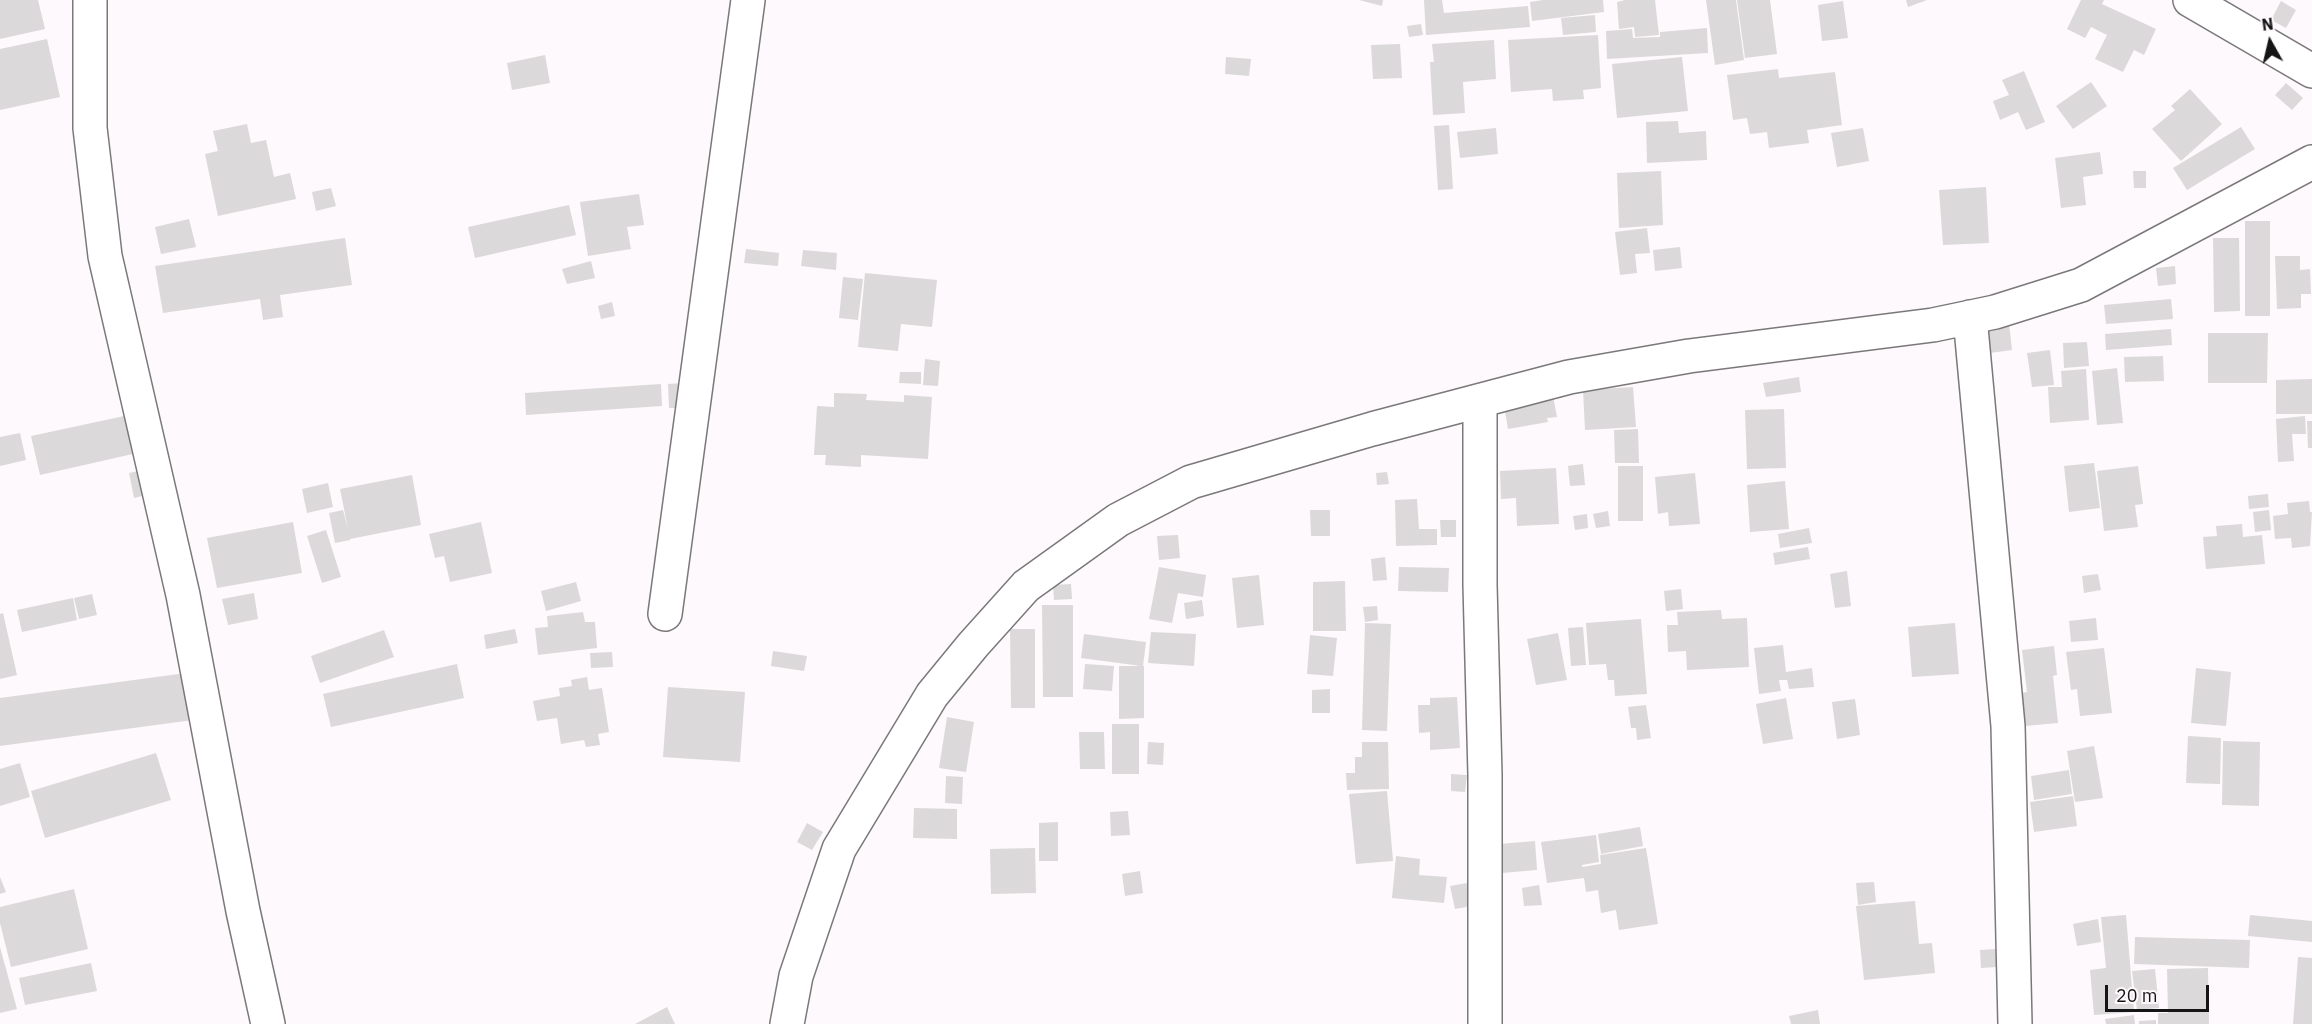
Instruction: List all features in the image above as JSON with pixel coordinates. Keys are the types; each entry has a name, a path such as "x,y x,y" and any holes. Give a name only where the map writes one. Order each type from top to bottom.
{"street":[{"path":"90,0 90,128 105,256 183,595 243,911 268,1024"},
{"path":"665,614 748,0"},
{"path":"2190,0 2312,71"},
{"path":"787,1024 796,976 813,921 840,849 932,695 1026,586 1118,520 1191,482 1372,429 1569,378 1689,356 1922,326 1995,312 2080,285 2312,162"},
{"path":"1970,317 2008,726 2015,1024"},
{"path":"1480,401 1480,585 1485,775 1485,1024"}],"building":[{"path":"0,0 38,0 45,29 0,39"},
{"path":"1359,0 1383,0 1382,6"},
{"path":"1424,0 1442,0 1444,13 1528,6 1530,27 1426,35"},
{"path":"1603,0 1604,12 1532,21 1530,2"},
{"path":"1655,0 1659,35 1635,37 1634,27 1619,29 1617,2"},
{"path":"1706,0 1736,0 1744,60 1715,65"},
{"path":"1737,0 1770,0 1777,54 1745,58"},
{"path":"1906,0 1927,0 1908,7"},
{"path":"2081,0 2104,0 2102,4 2156,29 2144,55 2134,50 2123,72 2095,59 2107,35 2091,27 2085,38 2067,29"},
{"path":"1843,1 1848,38 1822,41 1818,5"},
{"path":"2281,1 2296,10 2286,28 2271,20"},
{"path":"1595,15 1596,32 1563,35 1561,18"},
{"path":"1421,24 1423,35 1409,37 1407,26"},
{"path":"1707,28 1708,53 1607,59 1606,31 1632,29 1633,38 1660,37 1660,32"},
{"path":"1598,35 1601,88 1583,90 1584,99 1553,101 1552,89 1511,92 1508,40"},
{"path":"47,39 60,97 0,110 0,49"},
{"path":"1494,40 1496,79 1463,82 1465,113 1433,115 1430,62 1434,62 1432,44"},
{"path":"1400,44 1402,78 1373,79 1371,45"},
{"path":"545,55 550,83 512,90 507,63"},
{"path":"1226,57 1251,59 1249,76 1225,74"},
{"path":"1682,57 1688,111 1617,118 1612,64"},
{"path":"1778,69 1779,78 1835,72 1842,125 1807,130 1809,143 1769,148 1767,132 1750,134 1747,118 1733,120 1727,75"},
{"path":"2024,71 2045,122 2026,130 2018,112 2000,120 1993,101 2009,95 2002,80"},
{"path":"2091,82 2107,106 2073,129 2056,106"},
{"path":"2286,83 2303,98 2292,110 2275,95"},
{"path":"2190,89 2222,124 2181,161 2152,129 2175,110 2171,106"},
{"path":"1678,121 1679,133 1706,131 1707,160 1647,163 1646,122"},
{"path":"247,124 251,143 266,140 274,177 290,173 296,199 218,216 205,154 218,151 213,131"},
{"path":"1449,125 1453,189 1438,190 1434,126"},
{"path":"2241,127 2255,149 2187,190 2173,168"},
{"path":"1496,128 1498,154 1460,158 1457,132"},
{"path":"1863,128 1869,161 1837,167 1831,133"},
{"path":"2100,152 2103,174 2083,177 2086,205 2061,208 2055,158"},
{"path":"1661,171 1663,225 1619,228 1617,173"},
{"path":"2133,171 2146,171 2146,188 2134,188"},
{"path":"1986,187 1989,243 1943,245 1939,190"},
{"path":"331,188 336,206 316,211 312,192"},
{"path":"639,194 644,225 627,227 631,249 588,256 580,202"},
{"path":"569,205 576,235 475,258 468,227"},
{"path":"189,219 196,247 161,254 155,227"},
{"path":"2245,221 2270,221 2270,316 2245,316"},
{"path":"1647,228 1650,253 1635,254 1637,273 1620,275 1615,232"},
{"path":"345,238 352,285 280,295 283,317 263,320 260,299 163,313 155,266"},
{"path":"2213,238 2239,238 2240,311 2214,312"},
{"path":"1680,247 1682,268 1655,271 1653,250"},
{"path":"746,249 779,253 778,266 744,263"},
{"path":"803,250 837,253 836,270 801,266"},
{"path":"2275,256 2300,256 2300,270 2310,269 2311,294 2301,294 2301,308 2277,309"},
{"path":"591,261 595,278 567,284 562,269"},
{"path":"2175,266 2176,284 2158,286 2156,268"},
{"path":"865,273 937,280 932,327 901,324 898,351 858,347"},
{"path":"843,277 863,279 858,320 839,318"},
{"path":"2171,299 2173,319 2106,324 2104,305"},
{"path":"612,302 615,316 601,319 598,306"},
{"path":"2009,323 2012,350 1990,353 1987,325"},
{"path":"2171,329 2172,345 2106,350 2105,334"},
{"path":"2208,333 2268,333 2267,383 2208,383"},
{"path":"2087,342 2089,366 2064,368 2063,343"},
{"path":"2050,350 2054,385 2032,387 2027,353"},
{"path":"2163,356 2164,381 2125,382 2124,357"},
{"path":"925,359 940,361 938,386 923,385"},
{"path":"2117,368 2123,423 2097,425 2092,371"},
{"path":"2086,369 2089,420 2050,423 2048,387 2062,387 2061,371"},
{"path":"900,372 921,372 921,384 899,383"},
{"path":"1799,377 1801,392 1766,397 1763,383"},
{"path":"2312,379 2312,414 2276,414 2276,380"},
{"path":"682,383 683,408 669,408 668,384"},
{"path":"661,384 662,406 526,415 525,393"},
{"path":"1633,387 1636,427 1585,430 1583,390"},
{"path":"1552,391 1557,417 1547,418 1548,422 1508,429 1504,405"},
{"path":"834,393 867,394 866,400 904,402 904,395 932,397 928,459 861,455 861,467 825,465 826,455 814,455 817,406 834,407"},
{"path":"1784,409 1786,468 1747,469 1745,410"},
{"path":"129,415 137,453 40,475 31,436"},
{"path":"2305,416 2306,434 2292,434 2294,461 2278,462 2276,419"},
{"path":"2307,421 2312,421 2312,448 2308,448"},
{"path":"1638,429 1639,463 1615,463 1614,430"},
{"path":"20,433 26,460 0,466 0,437"},
{"path":"2094,463 2100,508 2069,512 2064,466"},
{"path":"1583,464 1585,485 1570,486 1568,466"},
{"path":"1618,466 1643,466 1643,521 1618,521"},
{"path":"2138,466 2143,504 2135,505 2138,527 2104,531 2097,471"},
{"path":"1556,468 1559,524 1517,526 1516,498 1501,499 1500,471"},
{"path":"148,469 154,493 134,498 129,473"},
{"path":"1387,472 1389,484 1377,485 1376,473"},
{"path":"1695,473 1700,524 1669,526 1668,512 1658,514 1655,477"},
{"path":"412,475 421,525 335,543 329,513 343,510 348,529 340,489"},
{"path":"1785,481 1789,529 1750,532 1747,485"},
{"path":"328,483 333,507 307,513 302,489"},
{"path":"2268,494 2269,507 2249,509 2248,496"},
{"path":"1417,499 1419,529 1437,529 1437,545 1396,546 1395,500"},
{"path":"2309,501 2310,512 2312,512 2310,546 2292,548 2291,538 2275,539 2273,516 2288,514 2287,503"},
{"path":"1310,510 1330,510 1330,536 1311,536"},
{"path":"2269,510 2271,530 2255,532 2253,512"},
{"path":"1608,511 1610,526 1596,528 1593,514"},
{"path":"1587,514 1588,528 1575,530 1573,516"},
{"path":"1440,520 1456,520 1456,537 1441,537"},
{"path":"293,522 302,573 217,588 207,538"},
{"path":"481,522 492,573 450,582 444,556 435,558 429,534"},
{"path":"2242,524 2243,537 2262,535 2265,564 2206,569 2203,537 2217,536 2216,526"},
{"path":"1809,528 1812,543 1780,548 1778,534"},
{"path":"326,530 341,577 322,583 307,536"},
{"path":"1178,535 1180,558 1159,560 1157,536"},
{"path":"1808,547 1810,559 1775,565 1773,553"},
{"path":"1385,557 1387,580 1373,581 1371,559"},
{"path":"1159,567 1206,575 1203,597 1178,593 1172,623 1149,619"},
{"path":"1399,567 1449,568 1448,592 1398,591"},
{"path":"1847,571 1851,606 1835,608 1830,574"},
{"path":"2098,574 2101,590 2084,593 2082,576"},
{"path":"1259,575 1264,625 1237,628 1232,578"},
{"path":"1345,581 1346,631 1313,631 1313,582"},
{"path":"576,582 581,601 546,611 541,591"},
{"path":"1071,584 1072,599 1054,600 1053,585"},
{"path":"1681,589 1683,609 1666,611 1664,591"},
{"path":"254,593 258,619 228,625 222,599"},
{"path":"92,594 97,615 79,619 74,598"},
{"path":"73,598 77,620 22,632 17,610"},
{"path":"1202,600 1204,616 1186,619 1184,603"},
{"path":"1042,605 1073,605 1073,697 1043,697"},
{"path":"1377,606 1378,620 1365,622 1363,607"},
{"path":"1721,610 1722,619 1747,618 1749,667 1687,670 1686,651 1668,652 1667,625 1678,625 1677,612"},
{"path":"583,612 585,622 595,622 597,648 538,655 535,628 548,627 547,616"},
{"path":"3,613 17,675 0,679 0,614"},
{"path":"2096,618 2098,640 2071,642 2069,621"},
{"path":"1641,619 1647,694 1615,696 1614,680 1608,680 1606,664 1589,665 1586,623"},
{"path":"1365,623 1391,624 1387,731 1362,730"},
{"path":"1955,623 1959,674 1912,677 1908,627"},
{"path":"1583,627 1586,665 1571,666 1568,628"},
{"path":"515,629 518,643 486,649 484,635"},
{"path":"1010,629 1035,629 1035,708 1011,708"},
{"path":"384,630 394,657 320,683 311,656"},
{"path":"1151,632 1196,634 1194,666 1148,663"},
{"path":"1558,633 1567,680 1536,685 1527,639"},
{"path":"1084,634 1146,642 1143,666 1144,718 1119,719 1119,666 1141,666 1081,658"},
{"path":"1310,635 1337,638 1333,676 1307,674"},
{"path":"1783,645 1786,672 1812,668 1814,687 1789,689 1787,680 1779,680 1781,691 1759,694 1754,648"},
{"path":"2054,646 2057,675 2053,676 2058,723 2025,726 2022,693 2027,692 2022,650"},
{"path":"2104,648 2112,713 2080,716 2077,689 2071,690 2066,652"},
{"path":"773,651 807,656 804,671 771,666"},
{"path":"612,652 613,667 591,668 590,653"},
{"path":"457,664 464,698 331,727 323,694"},
{"path":"1085,664 1114,666 1112,691 1083,689"},
{"path":"2196,668 2231,672 2226,726 2191,723"},
{"path":"186,673 193,720 0,746 0,698"},
{"path":"587,677 589,690 602,688 609,732 598,734 600,745 586,747 584,740 561,744 557,718 537,721 533,701 560,696 559,688 572,686 571,680"},
{"path":"668,687 745,692 740,762 663,757"},
{"path":"1330,689 1330,713 1312,713 1312,690"},
{"path":"1457,697 1460,748 1430,750 1430,732 1419,733 1418,705 1430,705 1430,698"},
{"path":"1786,698 1793,739 1763,744 1756,704"},
{"path":"1855,699 1860,735 1837,739 1832,702"},
{"path":"1646,705 1651,738 1637,740 1636,728 1631,728 1628,707"},
{"path":"947,717 974,722 966,772 939,768"},
{"path":"1112,724 1139,724 1139,774 1112,774"},
{"path":"1079,732 1104,732 1105,769 1080,769"},
{"path":"2188,736 2221,738 2220,784 2186,783"},
{"path":"2223,741 2260,742 2259,806 2222,805"},
{"path":"1148,742 1164,743 1163,765 1147,764"},
{"path":"1362,742 1388,742 1389,789 1347,790 1346,773 1355,773 1355,757 1362,757"},
{"path":"2094,746 2103,798 2075,802 2067,751"},
{"path":"156,753 171,800 45,838 31,791"},
{"path":"20,763 30,797 0,806 0,769"},
{"path":"2069,770 2072,794 2034,800 2031,776"},
{"path":"1451,774 1467,775 1465,792 1451,791"},
{"path":"946,776 963,777 962,804 945,803"},
{"path":"1387,791 1393,861 1356,864 1349,794"},
{"path":"2073,796 2077,826 2034,832 2030,802"},
{"path":"914,808 957,809 957,839 913,838"},
{"path":"1128,811 1130,835 1111,836 1110,812"},
{"path":"1058,822 1058,861 1039,861 1039,823"},
{"path":"807,823 823,832 812,850 797,842"},
{"path":"1640,827 1643,846 1601,854 1598,834"},
{"path":"1596,835 1599,862 1582,865 1582,867 1601,864 1600,855 1646,848 1658,924 1619,930 1616,910 1601,913 1598,890 1586,892 1584,878 1547,883 1541,842"},
{"path":"1535,841 1537,870 1502,873 1499,844"},
{"path":"1035,848 1036,893 991,894 990,849"},
{"path":"1396,856 1420,859 1419,875 1447,877 1444,903 1392,898"},
{"path":"1140,871 1143,893 1125,896 1122,874"},
{"path":"0,877 6,892 0,894"},
{"path":"1874,882 1876,902 1858,905 1856,883"},
{"path":"1467,883 1472,906 1455,909 1450,886"},
{"path":"1539,885 1542,905 1524,906 1522,888"},
{"path":"74,889 88,949 11,967 0,923 0,907"},
{"path":"1915,901 1919,944 1932,943 1935,973 1864,980 1856,906"},
{"path":"2126,915 2134,1012 2094,1015 2090,970 2106,968 2101,917"},
{"path":"2250,915 2312,921 2312,942 2248,936"},
{"path":"2098,919 2101,942 2077,946 2073,924"},
{"path":"2135,937 2250,940 2249,968 2134,964"},
{"path":"0,947 17,1009 0,1013"},
{"path":"1996,949 1996,967 1981,968 1980,950"},
{"path":"2298,957 2312,958 2312,1024 2293,1024"},
{"path":"91,963 97,991 25,1005 19,978"},
{"path":"2208,968 2209,1024 2158,1024 2158,1013 2168,1013 2167,969"},
{"path":"2155,969 2159,1008 2137,1010 2132,971"},
{"path":"667,1007 675,1024 635,1024"},
{"path":"1818,1010 1820,1024 1791,1024 1789,1016"},
{"path":"2134,1015 2135,1024 2106,1024 2105,1019"},
{"path":"2156,1020 2156,1024 2139,1024 2139,1021"}]}
